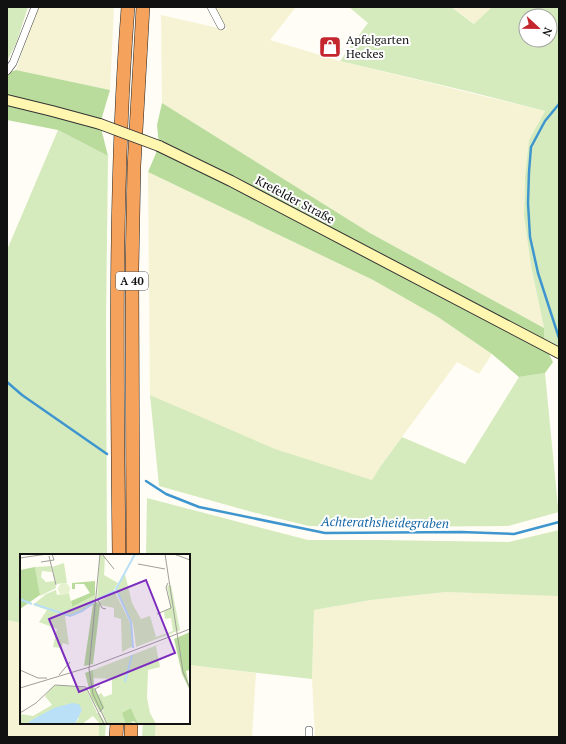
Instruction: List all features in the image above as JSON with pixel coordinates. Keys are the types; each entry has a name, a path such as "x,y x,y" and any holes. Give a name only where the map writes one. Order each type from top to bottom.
{"highway":[{"name":"A 40","path":"119,554 118,271 120,146 128,7"},
{"name":"A 40","path":"133,554 132,269 134,166 143,7"},
{"path":"116,737 117,724"},
{"path":"131,724 131,737"}],"main road":[{"name":"Krefelder Straße","path":"7,100 100,124 159,146 232,181 559,353"}],"street":[{"path":"7,71 13,63 35,7"},
{"path":"211,7 221,26"}],"shaded area":[{"path":"38,7 114,7 110,90 16,70"},
{"path":"214,7 296,7 270,40 340,61 545,111 529,140 525,176 524,216 531,266 544,328 370,233 162,103 161,15 227,30"},
{"path":"451,7 492,7 475,24"},
{"path":"148,172 373,280 438,317 492,354 479,374 457,362 372,480 270,448 150,395"},
{"path":"446,592 559,595 559,737 315,737 312,679 314,610 371,600"},
{"path":"7,620 20,623 20,724 99,724 99,737 7,737"},
{"path":"190,665 256,673 252,737 155,737 156,724 190,724"}],"green space":[{"path":"7,7 28,7 16,44 7,61"},
{"path":"349,7 451,7 474,24 492,7 559,7 559,350 544,345 544,328 531,266 524,216 525,176 529,140 545,111 340,61 368,23"},
{"path":"16,70 110,90 100,124 108,156 58,130 7,120 7,73"},
{"path":"162,103 370,233 544,328 544,345 553,362 545,373 519,377 492,354 438,317 373,280 148,172 159,146 157,125"},
{"path":"58,130 108,156 106,322 107,554 20,554 20,623 7,620 7,250"},
{"path":"545,373 558,507 559,480 559,512 508,526 309,526 159,486 150,395 275,449 372,480 402,437 465,464 519,377"},
{"path":"147,498 308,540 509,542 559,530 559,596 446,592 371,600 314,610 312,679 190,665 190,554 146,554"},
{"path":"99,724 106,724 105,737 99,737"},
{"path":"143,724 156,724 155,737 142,737"}],"waterway":[{"path":"559,104 545,121 531,147 528,203 530,237 538,273 559,338"},
{"name":"Achterathsheidegraben","path":"7,382 22,395 107,454"},
{"name":"Achterathsheidegraben","path":"146,481 166,494 199,507 325,533 461,532 514,534 559,522"}],"place":[{"name":"Apfelgarten Heckes","path":"330,47"}]}
